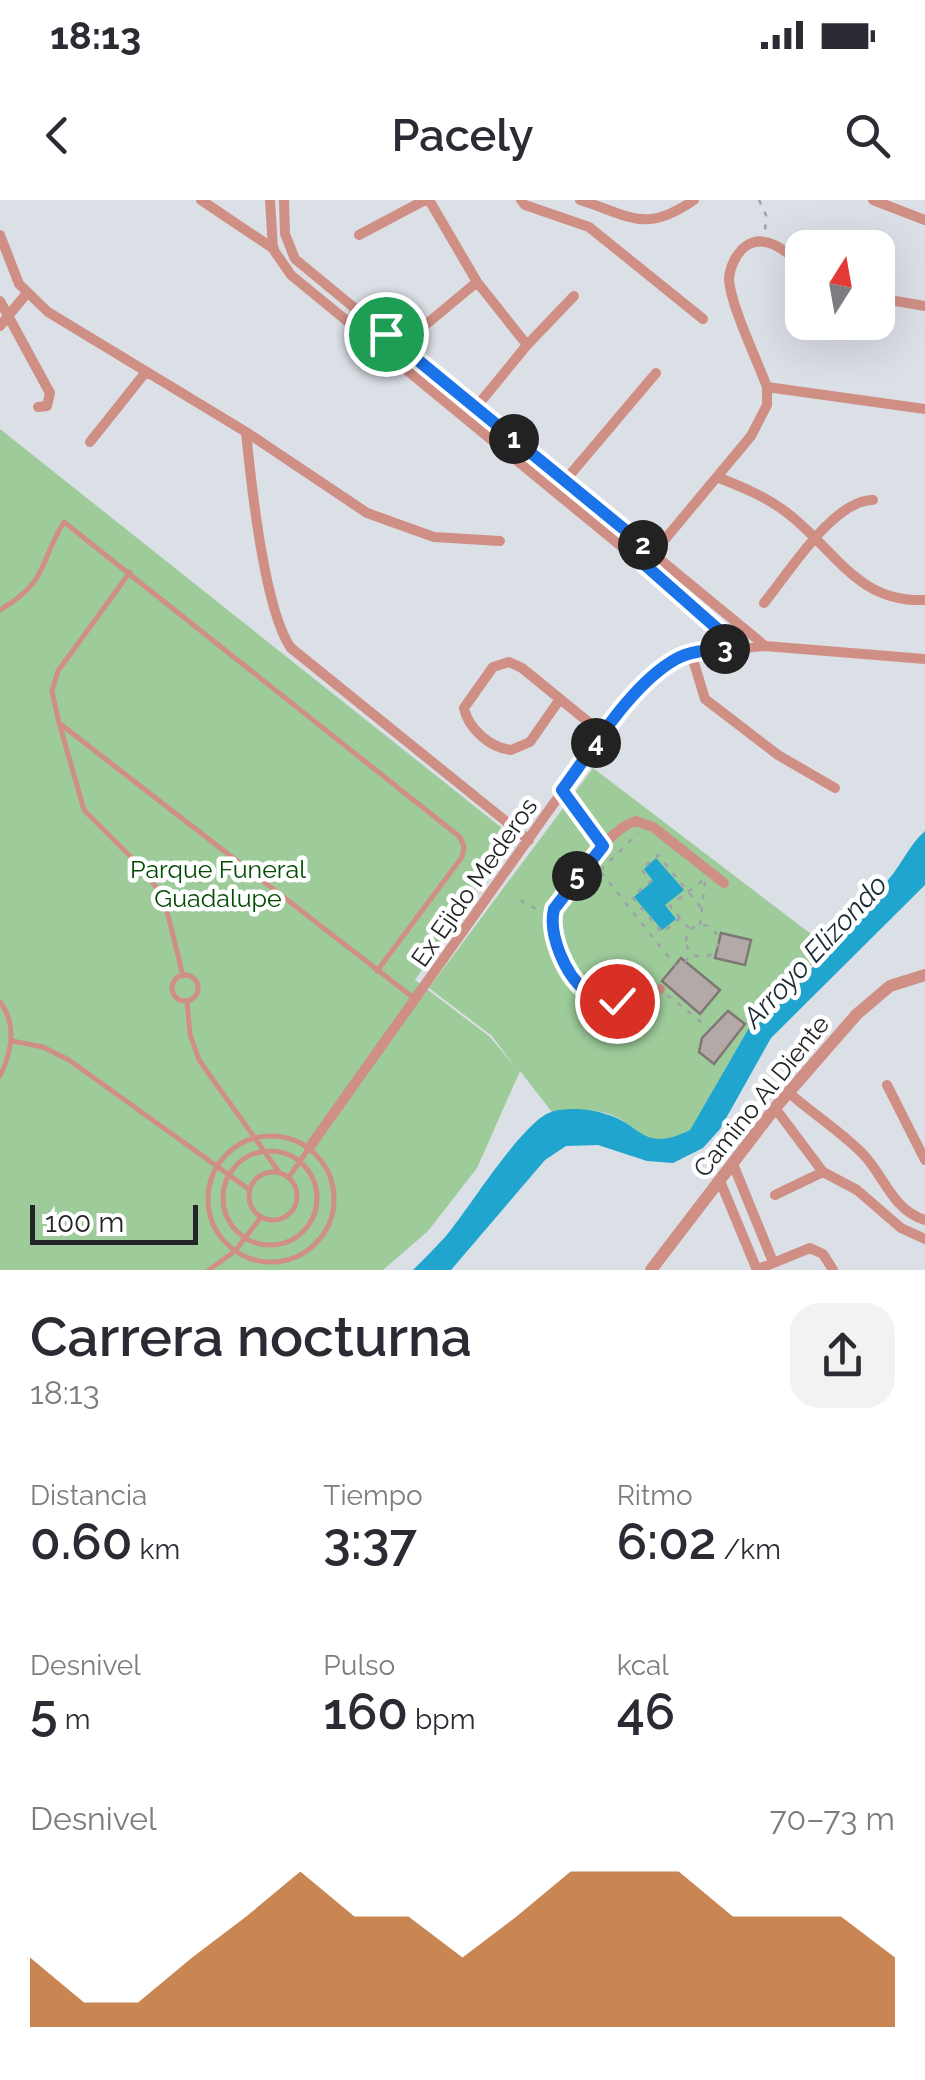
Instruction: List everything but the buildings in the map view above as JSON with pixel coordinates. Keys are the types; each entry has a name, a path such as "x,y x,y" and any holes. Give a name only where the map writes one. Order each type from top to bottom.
{"street":[{"path":"201,200 273,250 290,275 644,564 738,647"},
{"path":"270,200 273,250"},
{"path":"284,200 284,234 290,251 765,646"},
{"path":"358,235 427,200 477,282 527,344"},
{"path":"522,200 590,227 703,319"},
{"path":"580,200 622,217 649,222 672,216 694,200"},
{"path":"873,200 925,220"},
{"path":"0,235 19,284 65,324 246,432 385,523 434,537 500,541"},
{"path":"644,564 759,425 767,405 766,386 728,277 744,247 752,242 767,242 785,254"},
{"path":"273,250 290,251"},
{"path":"423,327 477,282"},
{"path":"4,323 28,293"},
{"path":"467,420 527,344 574,296"},
{"path":"0,301 4,323 50,393 46,406 38,407"},
{"path":"895,301 925,306"},
{"path":"90,442 145,373"},
{"path":"556,493 656,373"},
{"path":"766,386 925,408"},
{"path":"246,432 273,606 292,648 529,840"},
{"path":"717,477 765,497 818,538 869,589 890,599 925,600"},
{"path":"764,603 849,506 858,500 873,500"},
{"name":"Ex Ejido Mederos","path":"308,1148 603,734 652,678 677,658 691,653 765,646 925,659"},
{"path":"691,653 705,699 778,754 835,788"},
{"path":"560,699 530,742 512,750 492,744 468,720 464,708 488,673 504,662 522,668 603,734"},
{"path":"562,790 603,846"},
{"path":"660,989 634,1002 587,992 572,976 558,949 552,918 558,900 603,846 630,822 646,822 724,883"},
{"name":"Camino Al Diente","path":"651,1270 788,1092 878,993 925,975"},
{"path":"888,1085 925,1160"},
{"path":"788,1092 851,1142 907,1212 925,1220"},
{"path":"775,1108 823,1172 866,1197 901,1228 925,1239"},
{"path":"733,1164 773,1262"},
{"path":"775,1195 823,1172"},
{"path":"866,1197 881,1180"},
{"path":"720,1181 756,1270 810,1248 823,1254 833,1270"}],"lane":[{"path":"0,610 20,598 42,573 64,522 463,842 462,858 377,971"},
{"path":"130,572 58,671 52,691 84,810 146,872 164,899 184,976"},
{"path":"60,723 416,1000"},
{"path":"184,976 198,984 197,993 187,1001 176,997 172,989 175,981 184,976"},
{"path":"187,1001 190,1034 200,1060 278,1172 289,1178 297,1191 295,1206 284,1218 261,1217 251,1205 250,1190 260,1175 278,1172"},
{"path":"0,1002 6,1011 12,1041 0,1076"},
{"path":"12,1041 42,1047 69,1060 250,1190"},
{"path":"254,1138 292,1139 308,1148 332,1179 332,1218 323,1236 292,1259 253,1260 235,1251 221,1238 208,1204 215,1168 238,1144 254,1138"},
{"path":"289,1178 308,1148"},
{"path":"266,1152 299,1162 308,1171 317,1195 312,1220 283,1244 270,1245 245,1238 227,1218 223,1204 229,1177 237,1164 266,1152"},
{"path":"209,1270 235,1251 261,1217"}],"path":[{"path":"759,200 766,215 767,242"},
{"path":"520,900 552,918 640,830"},
{"path":"680,918 662,934 632,897 651,880 641,869 658,855 704,911"},
{"path":"591,860 676,965"},
{"path":"669,868 680,860"},
{"path":"690,930 670,906 704,878 700,925"},
{"path":"700,925 714,930 717,945 707,956 692,953 686,939 690,930 700,925"},
{"path":"685,962 692,953"},
{"path":"660,989 709,1028"}],"green space":[{"name":"Parque Funeral Guadalupe","path":"0,429 512,836 415,980 490,1037 515,1067 492,1036 429,988 593,768 828,947 771,1008 754,1019 690,1130 674,1137 653,1139 609,1114 588,1110 552,1112 520,1071 477,1168 428,1231 383,1270 0,1270"}],"water":[{"path":"925,831 925,885 771,1038 720,1129 703,1148 673,1163 647,1161 598,1145 566,1146 545,1160 451,1270 413,1270 446,1236 526,1132 551,1112 599,1112 651,1138 674,1137 690,1130 754,1019 825,954"},
{"path":"656,858 684,890 665,905 676,919 662,930 634,897 653,881 644,869"}],"route":[{"path":"386,334 653,553 644,564 738,647 691,653 663,668 603,734 562,790 603,846 554,909 558,949 572,976 587,992 617,1001"}],"water label":[{"name":"Arroyo Elizondo","path":"815,951"}]}
